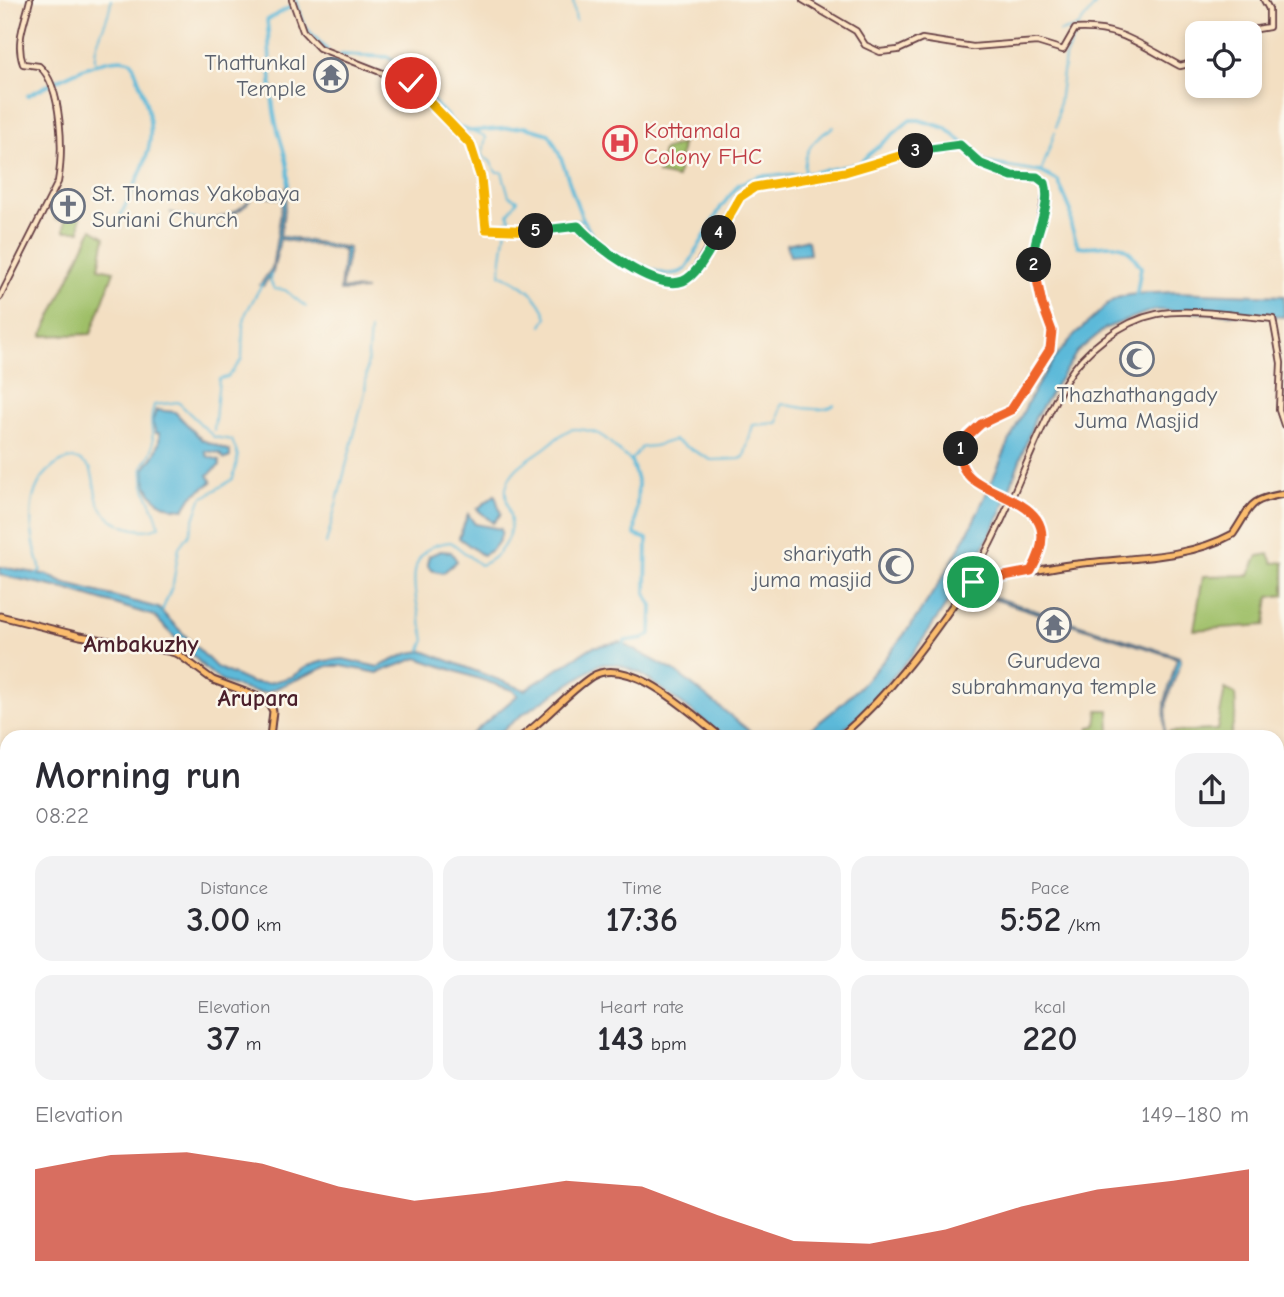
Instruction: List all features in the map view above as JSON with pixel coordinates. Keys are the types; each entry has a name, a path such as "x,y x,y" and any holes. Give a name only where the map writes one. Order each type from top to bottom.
{"main road":[{"path":"0,297 58,182 60,130 52,90 48,78 39,66 23,64 20,55 19,40 30,0"},
{"path":"292,0 303,30 319,48 416,86 448,124 466,137 477,160 486,229 504,231 578,226 594,245 619,262 654,277 677,282 691,275 733,206 755,187 845,172 918,150 951,145 960,145 981,164 1012,176 1037,177 1045,183 1047,192 1033,255 1042,304 1052,331 1052,343 1011,410 981,424 962,446 960,460 968,474 977,481 1017,503 1039,521 1043,531 1042,548 1031,571"},
{"path":"803,0 856,31 865,46 880,52 898,50 922,39 973,47 1037,42 1063,50 1077,29 1111,30 1180,66 1185,65"},
{"path":"1262,28 1269,27 1269,9 1264,0"},
{"path":"848,730 866,715 916,656 968,583 1016,492 1066,381 1087,355 1132,322 1158,314 1273,319 1281,363 1279,410 1284,425"},
{"path":"968,583 1031,571 1133,560 1211,543 1233,534 1242,515 1256,500 1284,494"},
{"path":"0,616 80,636 178,654 213,680 267,700 273,711 271,730"},
{"path":"530,730 593,676 611,673 638,677 712,730"}],"green space":[{"path":"682,144 677,178 658,174 663,150"},
{"path":"55,211 80,211 80,231 64,231 65,220 55,219"},
{"path":"92,229 105,237 99,268 114,271 91,334 42,336"},
{"path":"1269,554 1273,563 1284,562 1284,595 1269,597 1265,625 1194,630 1203,576 1249,575 1258,556"},
{"path":"1225,689 1235,694 1236,712 1232,730 1217,730"},
{"path":"1098,710 1109,710 1110,730 1089,730 1096,726"}],"water":[{"path":"287,184 280,236 349,248 341,289 366,290 340,291 344,250 280,239 273,272 263,286 260,285 272,268 283,199 253,195 238,212 227,217 203,222 180,218 170,212 190,219 217,218 235,212 253,193 285,196"},
{"path":"808,241 810,254 790,256 787,244"},
{"path":"1173,292 1284,296 1284,317 1153,310 1106,328 1077,352 1035,418 1001,513 979,556 913,654 856,719 843,730 808,730 850,696 873,672 934,591 967,534 1019,420 1049,366 1068,342 1106,306 1115,299 1136,294"},
{"path":"156,410 175,412 202,440 230,451 230,457 225,459 219,453 205,451 207,456 219,460 220,465 208,475 212,482 192,496 184,509 161,503 147,486 144,469 159,443 159,433 156,433 152,422"},
{"path":"495,495 501,514 493,523 477,509"},
{"path":"468,514 475,524 501,529 496,545 482,555 459,538"},
{"path":"440,551 451,552 457,561 443,573 431,570 427,564 429,556"},
{"path":"0,567 48,575 63,583 158,608 216,667 252,683 268,683 291,677 308,666 324,661 343,659 378,667 409,653 423,651 525,690 592,647 620,642 676,672 748,730 717,730 640,673 616,664 600,664 503,730 476,730 518,695 512,690 417,658 378,673 328,666 265,693 247,690 221,681 154,616 65,589 0,575"},
{"path":"966,588 1180,657 1181,662 1167,700 1165,730 1165,702 1177,658 965,590"}],"waterway":[{"path":"95,61 111,0"},
{"path":"296,0 304,26 327,50"},
{"path":"573,0 576,21"},
{"path":"1059,32 1078,27 1099,0"},
{"path":"288,186 288,167 272,101 267,20 292,6"},
{"path":"1056,127 1065,57 1075,33"},
{"path":"341,55 388,57 413,74 425,93 455,125 470,131 525,127 549,134 556,146 580,213 594,238 618,255 655,271 671,274 686,269 721,207 739,184 761,176 805,174 858,164 910,120 919,120 946,128 986,163 1041,172 1058,181 1071,211 1071,226 1078,246 1118,246 1130,252 1141,267 1136,298"},
{"path":"27,96 95,64 122,59 132,62 148,110 149,144 139,177 118,222"},
{"path":"455,125 462,130 486,137 482,156 490,161 496,172 502,172 509,196 518,200 508,214 512,223 540,224 585,220"},
{"path":"805,174 805,158 811,146 834,127"},
{"path":"1041,172 1055,132"},
{"path":"189,218 202,221"},
{"path":"507,220 500,274 522,286 539,302 547,317 542,326"},
{"path":"271,275 274,289 285,290 306,307"},
{"path":"214,430 219,379 228,377 242,359 246,313 262,284"},
{"path":"326,544 365,392 370,330"},
{"path":"35,575 41,570 33,540 34,496 48,471 66,460 77,459 90,468 98,501 108,516 133,529 143,530 159,526 145,490 143,465 152,450 151,423 154,405 178,402 214,437 232,440 238,456 233,479 201,499 189,534 179,547 173,584 162,611"},
{"path":"421,650 425,640 414,579 422,554 434,546 451,542 480,565 494,557 504,545 510,530 506,488 512,474 567,431 578,429 599,434 631,460 642,447 674,440 711,460 740,459 744,457 753,425 778,423 781,404 817,409 834,405"},
{"path":"623,647 625,641 651,634 652,606 646,593 647,539 635,535 638,484 631,460"}],"place":[{"name":"Thattunkal Temple","path":"331,75"},
{"name":"Kottamala Colony FHC","path":"620,143"},
{"name":"St. Thomas Yakobaya Suriani Church","path":"68,206"},
{"name":"Thazhathangady Juma Masjid","path":"1137,359"},
{"name":"shariyath juma masjid","path":"896,566"},
{"name":"Gurudeva subrahmanya temple","path":"1054,625"}],"district":[{"name":"Ambakuzhy","path":"141,644"},
{"name":"Arupara","path":"258,698"}],"route":[{"path":"411,83 470,144 481,178 486,229 541,231 578,226 594,245 619,262 668,281 685,280 691,275 740,197 747,191 767,183 822,177 918,150 960,145 981,164 1012,176 1037,177 1045,183 1047,197 1033,255 1042,304 1052,331 1052,343 1011,410 990,417 969,434 962,446 960,460 968,474 977,481 1031,513 1039,521 1044,540 1031,571 973,582"}]}
